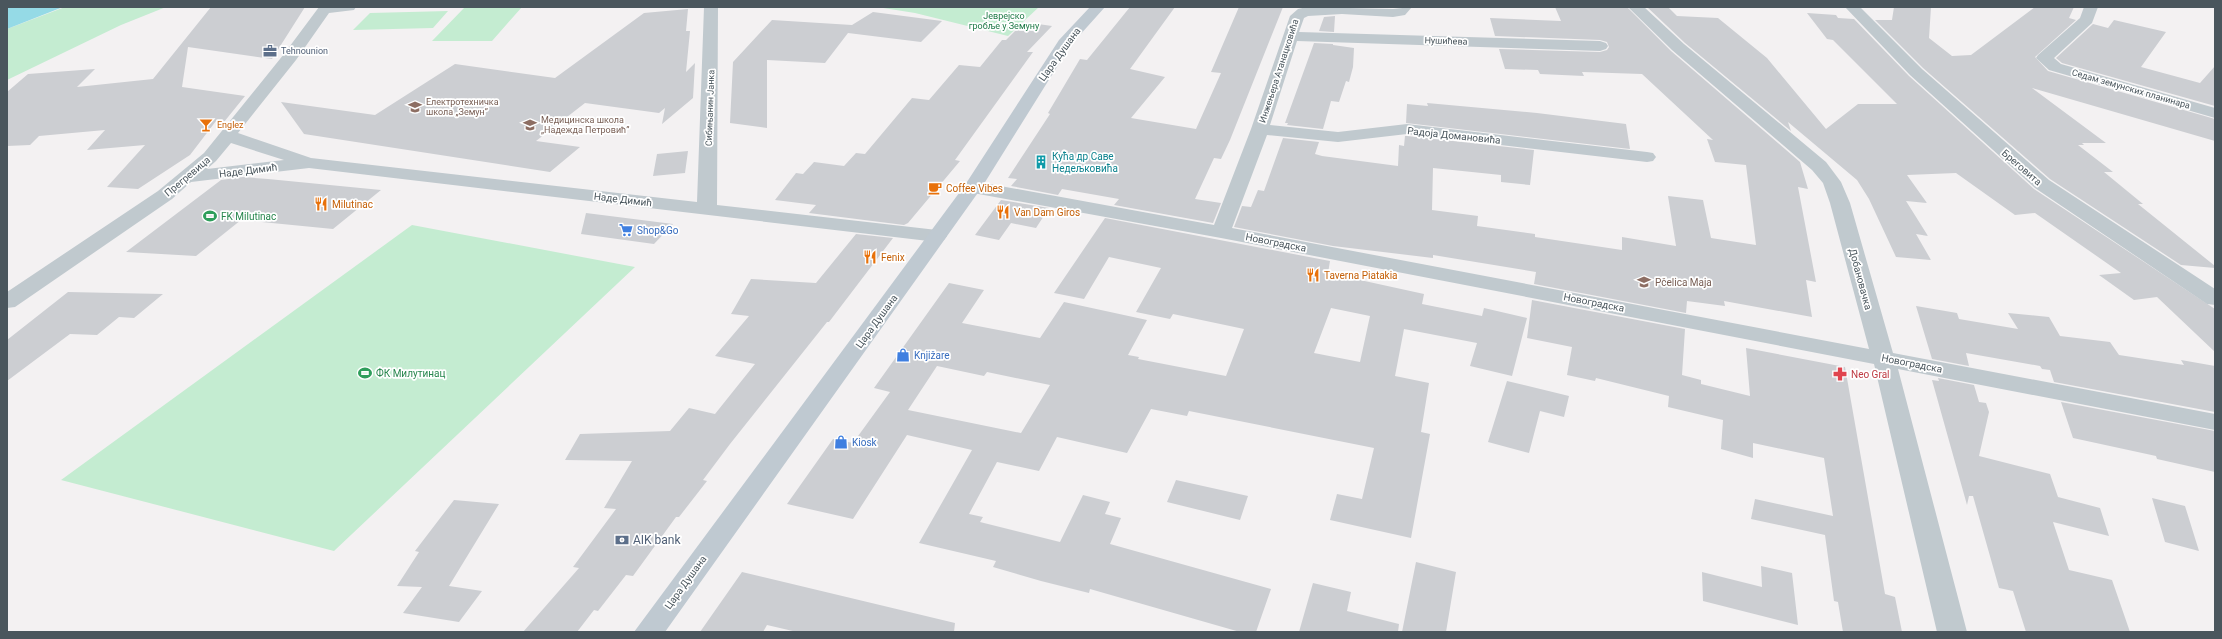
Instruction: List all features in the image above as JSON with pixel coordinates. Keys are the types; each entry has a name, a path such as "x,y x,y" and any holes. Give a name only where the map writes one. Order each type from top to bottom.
{"main road":[{"name":"Цара Душана","path":"649,632 972,187 1064,43 1098,7"}],"street":[{"path":"325,8 349,7"},
{"name":"Сибињанин Јанка","path":"707,208 711,7"},
{"name":"Инжењера Атанацковића","path":"1221,232 1260,129 1297,16 1306,11 1393,13 1400,12 1405,7"},
{"name":"Добановачка","path":"1635,7 1667,38 1813,161 1827,176 1840,203 1883,358 1952,632"},
{"name":"Бреговита","path":"1852,7 1916,72 2042,184 2215,299"},
{"name":"Седам земунских планинара","path":"2092,7 2087,20 2044,58 2047,62 2055,67 2215,113"},
{"name":"Прегревица","path":"7,302 138,214 188,177 221,146 290,57 325,8"},
{"name":"Нушићева","path":"1291,36 1600,46"},
{"name":"Радоја Домановића","path":"1260,129 1338,137 1406,129 1648,157"},
{"name":"Наде Димић","path":"228,136 309,163 707,208 937,236"},
{"name":"Наде Димић","path":"188,177 309,163"},
{"name":"Новоградска","path":"972,187 1221,232 2215,422"}],"green space":[{"path":"65,7 166,7 121,25 7,80 7,29"},
{"path":"465,7 522,7 492,41 432,41"},
{"name":"Јеврејско гробље у Земуну","path":"877,7 1039,7 1008,36 915,13"},
{"path":"448,11 433,28 353,30 370,13"},
{"name":"ФК Милутинац","path":"412,225 635,267 334,551 61,480"}],"water":[{"path":"7,7 63,7 7,29"}],"building":[{"path":"211,7 305,7 272,59 188,47 182,87 245,96 224,122 216,121 190,155 138,189 107,187 145,145 87,150 105,130 39,136 30,145 7,146 7,92 28,74 95,69 77,87 153,79"},
{"path":"1130,7 1175,7 1130,69 1165,77 1131,118 1196,129 1221,73 1211,72 1239,7 1283,7 1230,140 1221,159 1214,158 1195,199 1221,203 1213,223 1114,205 1119,199 1062,189 1058,195 1011,186 1017,179 1008,178 1050,114 1048,113 1080,59 1087,60"},
{"path":"1555,7 1627,7 1671,51 1800,162 1808,189 1798,187 1816,282 1806,280 1812,317 1724,301 1725,306 1687,301 1686,313 1534,284 1536,272 1433,255 1433,258 1333,246 1234,227 1242,206 1251,207 1258,190 1264,191 1283,138 1319,142 1315,154 1322,156 1398,166 1399,145 1404,146 1405,136 1407,136 1534,150 1530,185 1501,182 1501,175 1433,168 1432,210 1478,216 1477,226 1535,234 1535,237 1622,250 1622,237 1676,246 1668,196 1703,200 1711,238 1756,245 1746,165 1715,162 1707,139 1713,140 1642,74 1582,72 1584,76 1540,74 1538,70 1505,69 1499,49 1600,52 1607,50 1609,47 1607,42 1600,40 1495,36 1490,18 1561,21"},
{"path":"1647,7 1668,7 1677,16 1718,18 1767,58 1826,129 1858,104 1897,104 1833,40 1827,39 1807,13 1836,15 1838,18 1854,19 1909,76 2034,189 2215,309 2215,352 2157,297 2134,300 2099,275 2121,273 2035,213 2015,215 1956,173 1907,175 1927,203 1906,201 1928,236 1916,234 1931,260 1896,257 1869,199 1857,180 1788,122 1791,131 1685,43"},
{"path":"1894,7 1931,7 1929,38 1952,56 1971,55 2035,7 2074,7 2069,18 2076,20 2035,57 2048,71 2215,119 2215,141 2032,88 2106,143 2082,143 2084,145 2078,145 2113,172 2104,172 2143,204 2138,204 2215,266 2215,268 2181,265 2050,179 1923,68 1875,20 1892,20"},
{"path":"688,9 686,31 690,31 686,72 695,63 693,98 662,124 665,108 659,113 585,103 536,141 580,147 550,172 304,134 281,102 375,115 455,64 555,78 644,13"},
{"path":"873,12 942,21 921,42 848,33 825,63 767,60 767,128 730,123 733,62 772,20 852,25"},
{"path":"1335,16 1334,32 1319,31 1324,17"},
{"path":"2114,20 2166,32 2141,67 2200,83 2215,66 2215,106 2062,63 2056,58 2093,24 2108,28"},
{"path":"1024,22 1052,26 1027,52 1033,52 955,160 960,161 908,223 904,225 809,213 816,205 775,200 796,173 803,174 814,162 844,166 856,153 865,154 912,98 929,100 959,65 980,67 1002,40 1006,40"},
{"path":"1314,43 1333,44 1354,48 1353,67 1349,82 1346,81 1339,102 1331,101 1323,129 1287,125 1288,123 1285,123"},
{"path":"1427,103 1537,113 1626,124 1630,149 1406,123 1407,104 1428,106"},
{"path":"688,151 685,173 653,176 657,154"},
{"path":"243,177 381,190 333,229 241,220 196,256 126,252 221,180"},
{"path":"1001,200 1049,208 1036,228 1011,223 999,240 975,235"},
{"path":"586,213 673,224 654,244 581,234"},
{"path":"1105,218 1330,261 1328,273 1424,294 1422,304 1482,316 1484,308 1527,318 1512,376 1470,366 1477,343 1404,329 1395,376 1429,383 1421,432 1430,434 1411,538 1330,520 1337,494 1362,499 1374,448 1189,411 1187,416 1151,409 1127,453 1057,437 1039,471 997,462 969,514 983,517 980,522 1060,542 1083,495 1110,502 1105,514 1121,518 1110,544 1271,589 1256,632 1240,632 1090,589 1089,593 1041,581 993,567 996,561 919,543 972,450 907,435 853,519 787,504 833,439 853,443 890,392 874,388 949,283 984,290 962,323 1040,338 1064,302 1147,320 1128,355 1139,357 1138,359 1226,376 1244,329 1173,314 1170,319 1136,312 1161,268 1109,257 1084,299 1054,293","holes":["1331,308 1370,316 1360,362 1314,353","937,366 984,376 987,372 1050,385 1021,433 908,410"]},
{"path":"856,234 893,238 829,322 827,322 730,444 703,480 707,481 679,517 676,517 633,576 626,575 598,611 594,610 577,632 523,632 579,568 573,567 616,509 604,508 632,461 565,460 580,434 670,431 689,408 715,414 755,364 715,356 749,316 731,314 751,279 816,283"},
{"path":"68,292 163,294 134,318 119,317 97,335 70,334 7,381 7,340"},
{"path":"1532,300 1685,329 1682,375 1701,380 1701,384 1750,396 1746,348 1845,367 1885,594 1895,597 1902,632 1843,632 1838,602 1834,601 1825,535 1751,519 1755,499 1833,516 1824,458 1753,443 1753,458 1721,449 1723,420 1668,407 1669,396 1596,378 1595,381 1567,375 1572,347 1527,338"},
{"path":"1916,306 1957,313 1959,319 2018,329 2008,313 2049,317 2060,336 2110,342 2119,355 2184,365 2181,360 2215,366 2215,412 2054,382 2050,370 2042,369 2040,366 1966,353 1969,366 1932,359"},
{"path":"1938,378 1974,385 1979,402 1986,403 1989,412 1979,456 2050,474 2058,497 2100,508 2109,536 2053,522 2069,570 2112,580 2130,632 2026,632 2013,591 1999,588 1973,496 1969,496 1967,505 1932,380 1939,381"},
{"path":"1507,381 1569,396 1564,417 1540,411 1529,453 1488,442"},
{"path":"2061,402 2215,431 2215,472 2157,459 2156,456 2073,438"},
{"path":"1176,480 1248,496 1240,520 1167,502"},
{"path":"2152,498 2185,506 2199,551 2165,542"},
{"path":"454,500 499,504 449,586 482,591 459,622 403,613 422,587 397,586 419,552 415,551"},
{"path":"1416,562 1456,572 1446,632 1402,632"},
{"path":"1761,566 1792,573 1798,625 1703,601 1702,572 1762,587"},
{"path":"742,572 955,623 954,632 797,632 767,625 763,632 700,632"},
{"path":"1313,583 1351,592 1347,611 1399,624 1398,632 1299,632"}],"place":[{"name":"Tehnounion","path":"270,51"},
{"name":"Електротехничка школа „Земун”","path":"415,107"},
{"name":"Englez","path":"206,125"},
{"name":"Медицинска школа „Надежда Петровић”","path":"530,125"},
{"name":"Кућа др Саве Недељковића","path":"1041,162"},
{"name":"Coffee Vibes","path":"935,188"},
{"name":"Milutinac","path":"321,204"},
{"name":"Van Dam Giros","path":"1003,212"},
{"name":"FK Milutinac","path":"210,216"},
{"name":"Shop&Go","path":"626,230"},
{"name":"Fenix","path":"870,257"},
{"name":"Taverna Piatakia","path":"1313,275"},
{"name":"Pčelica Maja","path":"1644,282"},
{"name":"Knjižare","path":"903,355"},
{"name":"ФК Милутинац","path":"365,373"},
{"name":"Neo Gral","path":"1840,374"},
{"name":"Kiosk","path":"841,442"},
{"name":"AIK bank","path":"622,540"}]}
